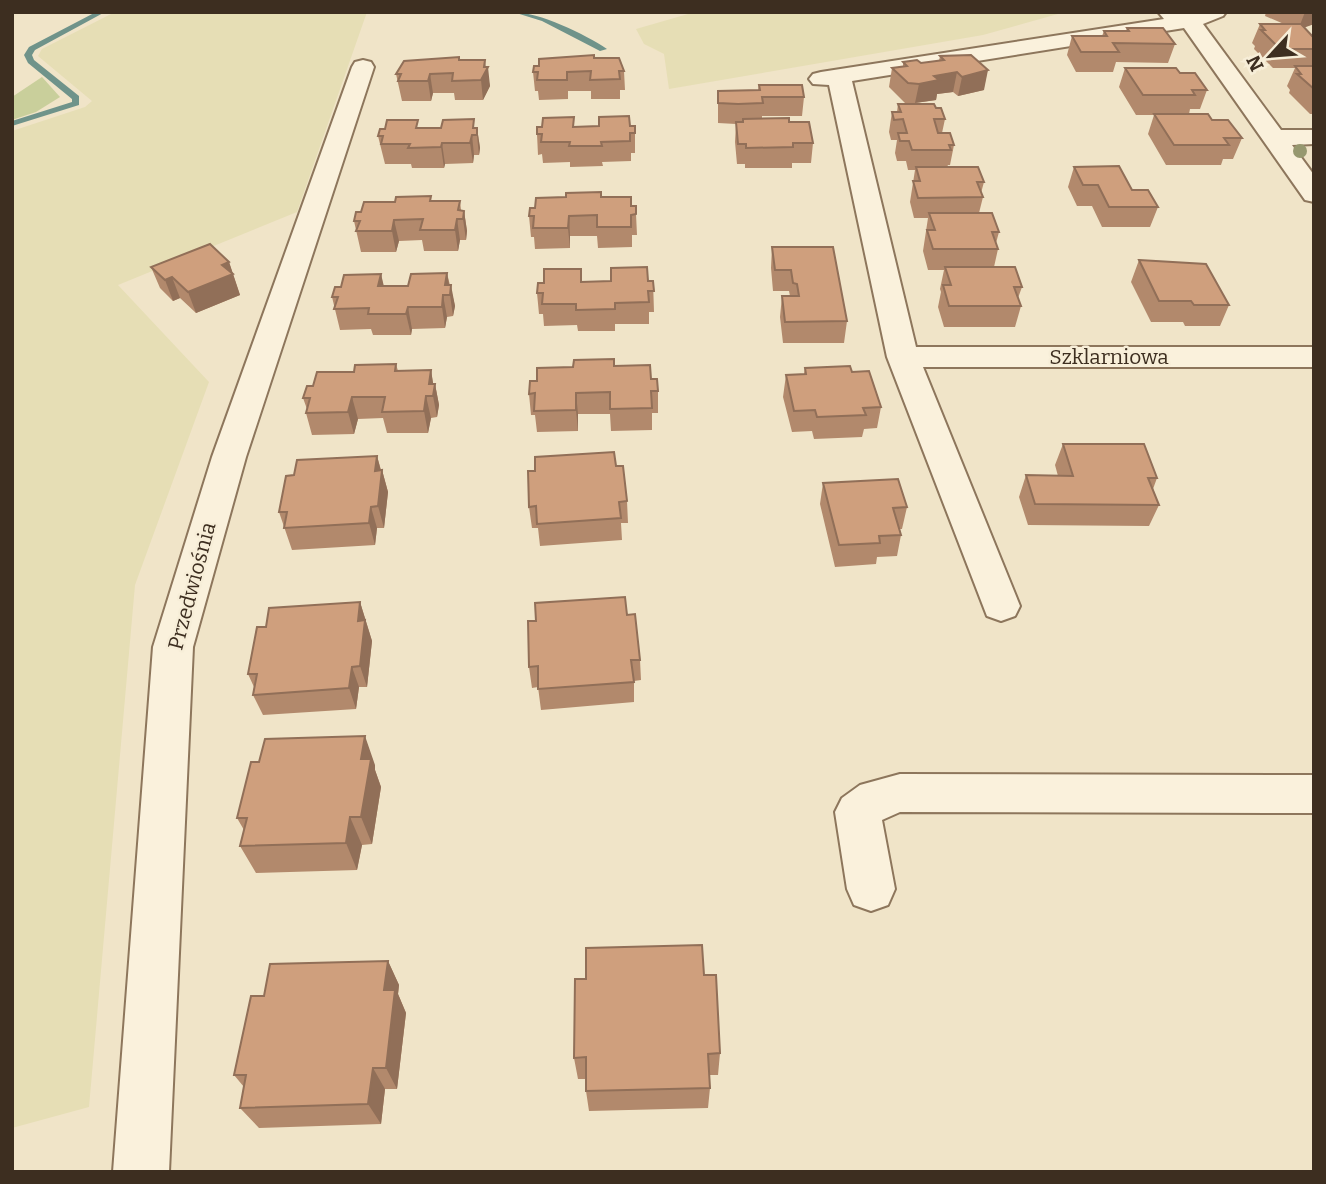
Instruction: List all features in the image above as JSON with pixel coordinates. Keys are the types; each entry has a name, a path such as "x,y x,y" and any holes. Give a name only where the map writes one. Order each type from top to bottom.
{"street":[{"path":"1166,12 1190,21 1314,194"},
{"path":"1001,606 903,357 830,77 1190,21 1216,12"},
{"name":"Przedwiośnia","path":"141,1172 173,647 229,457 363,67"},
{"path":"1272,138 1314,137"},
{"name":"Szklarniowa","path":"903,357 1314,357"},
{"path":"871,889 858,812 877,799 900,793 1314,794"}],"shaded area":[{"path":"115,12 367,12 297,212 118,285 209,382 135,585 89,1107 12,1128 12,131 85,107 92,101 38,56 42,49"},
{"path":"695,12 1065,12 983,35 669,89 664,54 644,44 636,29"}],"green space":[{"path":"42,77 60,97 36,112 12,120 12,97"}],"building":[{"path":"1260,24 1301,24 1314,38 1314,49 1280,49 1261,30 1265,30"},
{"path":"1127,28 1163,28 1175,44 1113,43 1119,52 1081,52 1072,36 1107,36 1104,31 1129,31"},
{"path":"594,55 594,58 619,58 624,71 619,71 620,79 590,80 591,71 567,72 567,80 537,80 538,72 533,72 534,66 539,66 539,59"},
{"path":"971,55 988,70 962,77 957,72 934,76 939,80 919,84 908,83 892,68 907,66 903,62 917,60 921,63 944,60 940,56"},
{"path":"459,57 459,60 485,60 484,67 488,67 481,80 452,81 453,73 430,74 428,81 398,81 401,74 396,74 404,61"},
{"path":"1295,66 1314,66 1314,89 1297,74 1301,74"},
{"path":"1125,68 1176,68 1180,73 1195,73 1207,90 1192,90 1195,95 1143,95"},
{"path":"759,85 802,85 804,97 762,97 763,103 718,103 718,91 760,90"},
{"path":"898,104 934,104 936,108 941,108 945,119 934,119 938,133 950,133 954,145 949,145 951,150 912,150 909,141 900,141 898,133 907,133 903,119 894,120 892,112 901,112"},
{"path":"1154,114 1208,114 1212,120 1228,120 1242,138 1224,138 1229,145 1174,145"},
{"path":"629,116 630,126 635,126 635,133 630,133 630,141 601,142 602,146 569,146 570,142 541,142 542,134 537,134 537,127 542,127 543,118 574,117 573,127 599,126 599,117"},
{"path":"789,118 789,122 809,122 813,143 793,143 793,147 746,148 746,144 738,144 736,122 743,122 743,119"},
{"path":"474,119 473,128 477,128 477,135 472,135 470,143 442,143 441,147 408,148 410,144 381,144 383,136 378,136 380,129 385,129 387,120 418,120 416,128 441,128 443,120"},
{"path":"1119,166 1132,190 1148,190 1158,207 1109,207 1098,185 1083,185 1074,167"},
{"path":"916,167 978,167 984,182 977,182 983,197 918,198 913,181 920,181"},
{"path":"601,192 601,197 631,197 631,206 636,206 636,214 631,215 631,227 597,227 597,215 569,216 568,228 533,228 534,216 529,216 530,208 535,208 536,198 566,197 566,193"},
{"path":"431,196 430,201 460,201 458,210 464,211 463,219 457,219 455,230 420,230 423,219 394,220 392,231 356,231 360,221 354,221 356,212 361,212 364,202 395,202 396,197"},
{"path":"929,213 992,213 999,232 992,232 998,249 933,249 927,230 935,230"},
{"path":"210,244 229,262 222,265 233,274 188,292 172,277 165,280 151,267"},
{"path":"772,247 833,247 847,321 785,322 782,296 799,296 797,284 793,283 791,270 775,270"},
{"path":"1139,260 1206,264 1229,305 1159,301"},
{"path":"647,267 648,281 653,281 654,291 648,291 649,302 615,303 615,309 576,310 576,304 542,304 543,293 537,293 538,283 544,283 544,269 581,269 581,282 611,281 611,268"},
{"path":"945,267 1015,267 1022,287 1014,287 1021,306 949,306 943,285 951,285"},
{"path":"447,273 445,285 451,285 450,295 443,295 442,307 408,307 406,314 368,314 369,308 334,309 338,297 332,297 335,287 341,287 344,275 381,274 378,286 408,286 411,274"},
{"path":"614,359 614,366 650,365 651,379 657,379 658,391 651,391 652,408 610,409 610,392 576,393 576,410 534,411 535,393 529,394 530,381 537,381 537,368 573,367 574,360"},
{"path":"396,364 395,371 431,370 429,384 435,384 433,396 426,396 424,411 382,412 385,397 352,397 348,412 306,413 310,398 303,398 307,386 313,386 317,372 354,372 355,365"},
{"path":"850,366 852,372 869,371 881,407 863,408 866,415 817,417 815,410 794,411 786,375 806,374 805,368"},
{"path":"1063,444 1144,444 1157,478 1148,478 1159,505 1035,504 1026,475 1073,476"},
{"path":"614,452 616,466 623,466 627,501 619,502 621,518 537,524 536,506 529,507 528,471 535,471 535,457"},
{"path":"377,456 375,471 382,470 378,506 371,507 369,523 284,528 287,512 279,512 286,476 294,475 297,460"},
{"path":"898,479 907,507 893,508 901,535 879,536 880,543 839,545 823,483"},
{"path":"625,597 627,615 635,614 640,660 631,660 634,682 538,689 538,666 529,667 528,621 536,621 535,603"},
{"path":"360,602 358,621 365,620 360,666 352,667 349,688 253,695 257,674 248,674 257,627 266,627 269,608"},
{"path":"365,736 361,759 371,759 361,817 350,817 346,843 240,846 247,818 237,818 251,762 259,762 265,739"},
{"path":"702,945 704,975 716,975 720,1053 708,1054 710,1088 586,1091 586,1057 574,1058 575,979 586,979 586,948"},
{"path":"388,961 384,990 395,990 386,1068 373,1068 368,1104 240,1108 246,1075 234,1075 251,996 264,996 270,964"}],"waterway":[{"path":"12,124 76,103 76,98 31,61 28,55 32,49 102,12"},
{"path":"516,12 544,20 603,49"}]}
